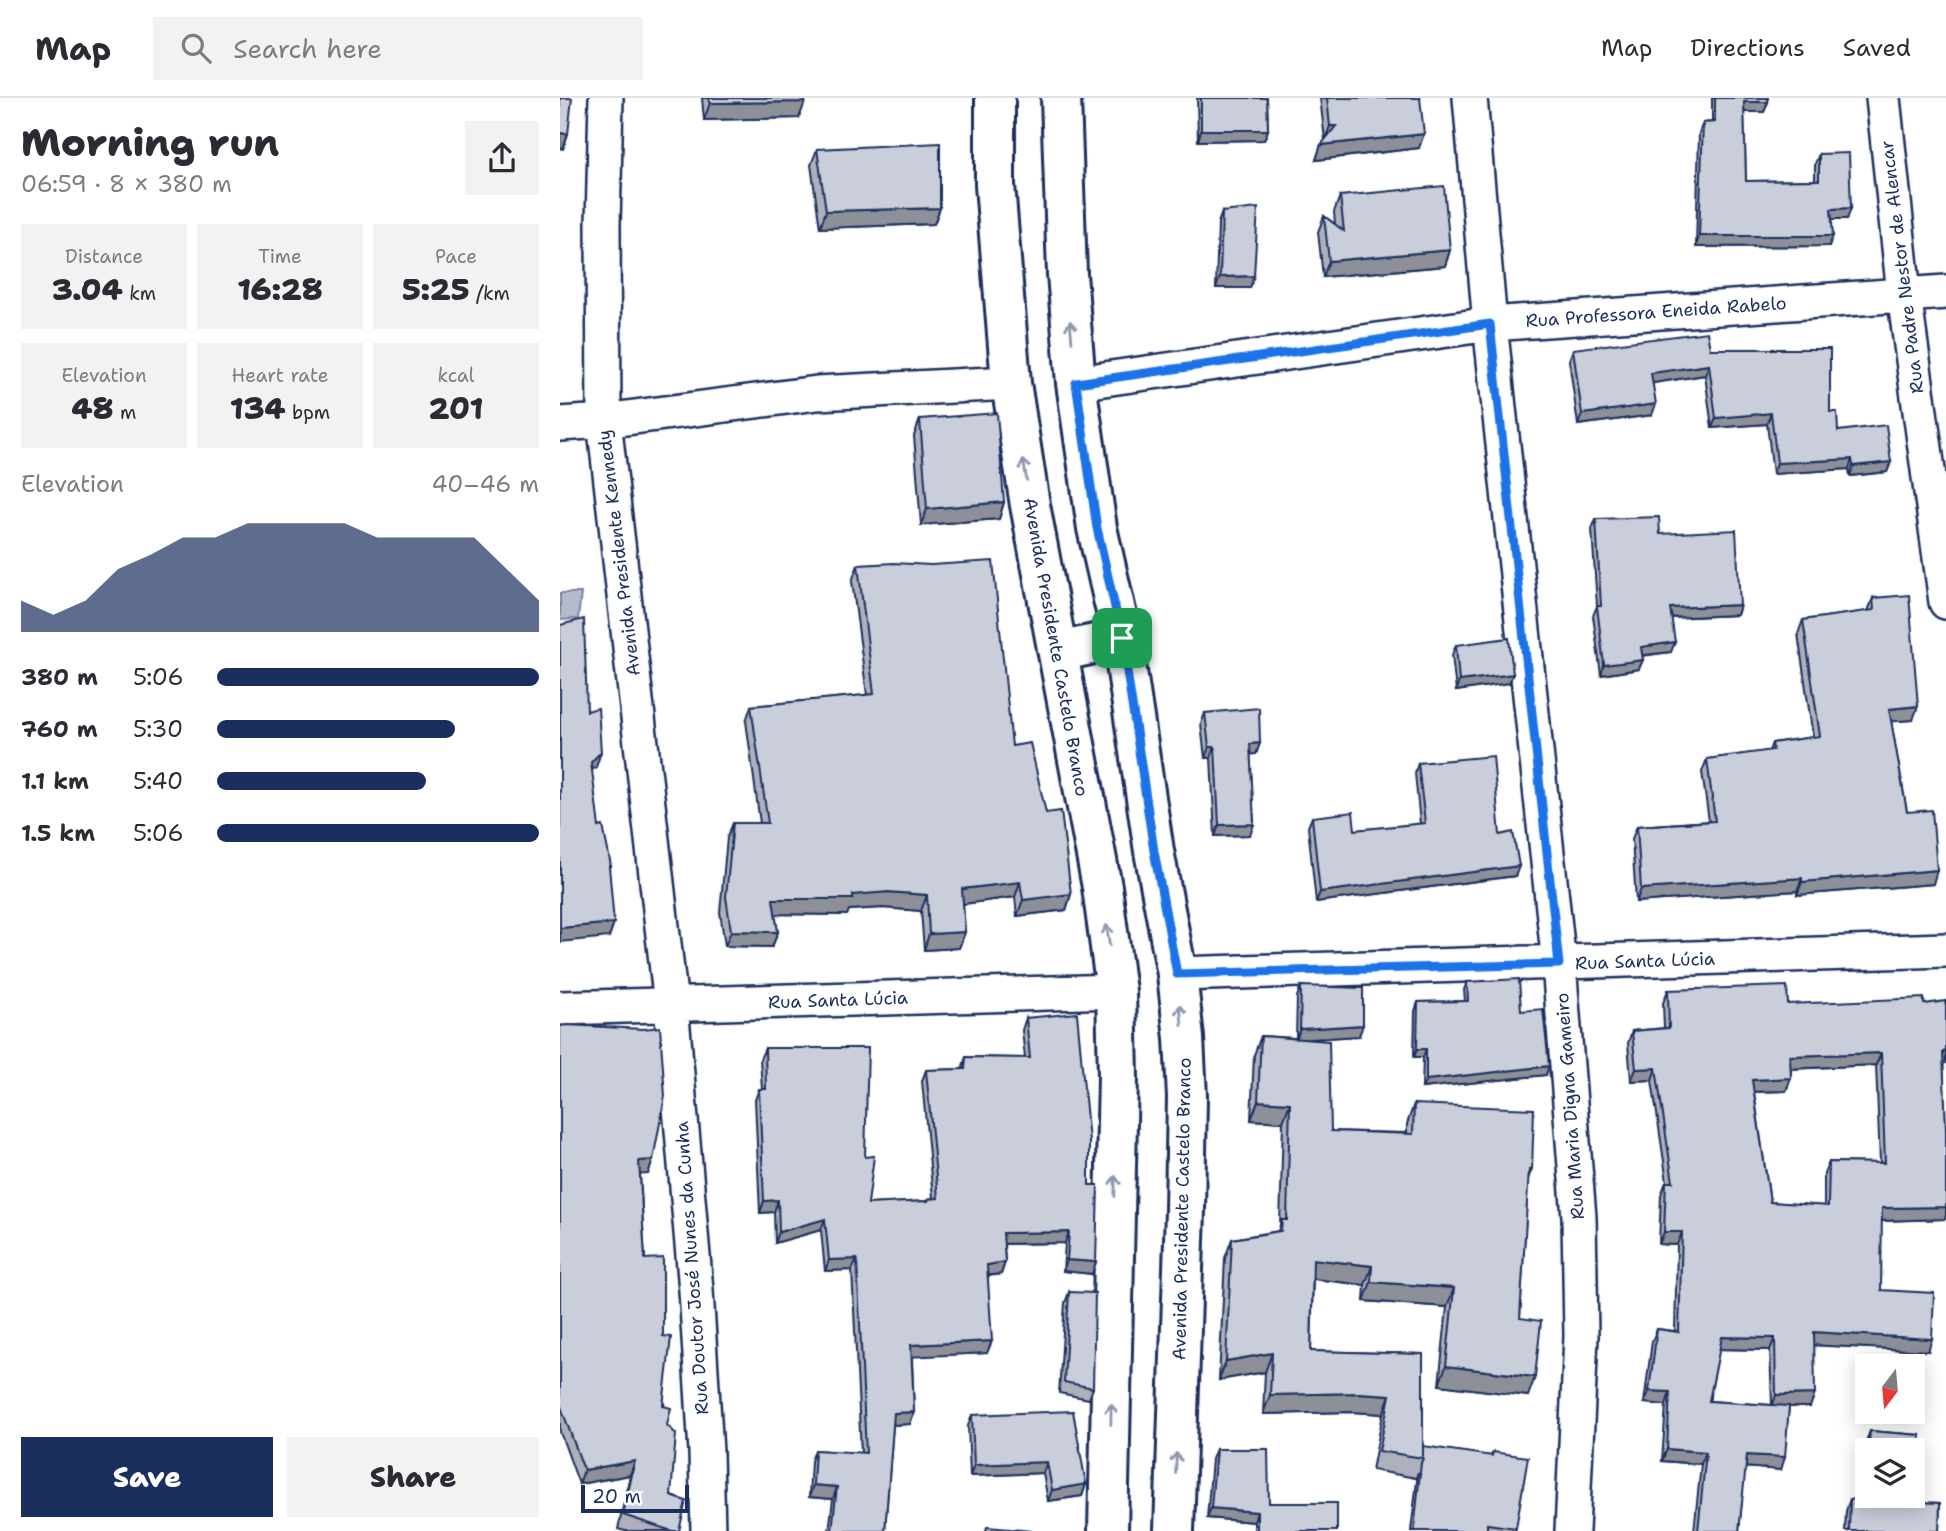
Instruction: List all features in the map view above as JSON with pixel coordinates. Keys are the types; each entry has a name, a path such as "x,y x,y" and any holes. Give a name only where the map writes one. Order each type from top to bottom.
{"main road":[{"name":"Avenida Presidente Castelo Branco","path":"995,98 995,185 1011,383 1069,725 1102,887 1116,990 1118,1076 1108,1531"},
{"name":"Avenida Presidente Castelo Branco","path":"1061,98 1066,261 1076,383 1097,528 1122,638 1154,851 1177,974 1187,1097 1174,1531"},
{"path":"1058,652 1122,638"}],"street":[{"name":"Avenida Presidente Kennedy","path":"606,98 603,224 604,421 671,1005"},
{"name":"Rua Maria Digna Gameiro","path":"1470,98 1490,324 1559,964 1579,1217 1581,1336 1572,1531"},
{"name":"Rua Padre Nestor de Alencar","path":"1883,98 1904,295 1946,602"},
{"name":"Rua Professora Eneida Rabelo","path":"1076,383 1490,324 1946,292"},
{"path":"560,424 604,421 817,393 1011,383"},
{"name":"Rua Santa Lúcia","path":"1177,974 1946,950"},
{"name":"Rua Santa Lúcia","path":"560,1008 1116,990"},
{"name":"Rua Doutor José Nunes da Cunha","path":"671,1005 695,1290 706,1452 708,1531"}],"water":[{"path":"560,593 581,593 578,619 560,620"}],"building":[{"path":"560,98 572,98 568,134 560,133"},
{"path":"709,98 806,98 805,102 710,103"},
{"path":"1201,98 1267,98 1268,130 1201,130"},
{"path":"1327,98 1420,98 1424,134 1321,145 1336,126 1330,126"},
{"path":"1715,98 1768,98 1768,102 1744,102 1746,181 1819,180 1819,154 1849,153 1851,208 1831,209 1833,236 1699,236 1703,123 1715,122"},
{"path":"940,143 940,208 826,211 817,149"},
{"path":"1444,186 1450,250 1329,261 1324,216 1344,231 1340,196"},
{"path":"1258,208 1254,276 1220,277 1222,212"},
{"path":"1707,332 1710,349 1830,349 1830,412 1837,412 1838,431 1886,425 1891,462 1853,466 1852,459 1777,463 1771,413 1716,418 1709,365 1651,373 1656,404 1582,414 1573,349"},
{"path":"997,413 1004,502 927,509 920,419"},
{"path":"1659,517 1660,534 1736,530 1740,605 1670,608 1675,642 1641,647 1643,660 1604,665 1597,606 1601,606 1596,519"},
{"path":"993,561 1012,746 1030,743 1046,813 1061,811 1071,894 1023,900 1020,882 962,889 965,932 929,934 927,895 888,892 853,895 853,899 773,899 778,932 731,931 726,897 733,823 768,823 751,706 874,694 858,565 931,565"},
{"path":"1909,595 1918,706 1889,709 1907,812 1932,810 1937,870 1802,882 1802,878 1641,889 1637,826 1715,821 1707,759 1773,750 1772,743 1820,736 1803,620 1874,610 1873,598"},
{"path":"584,619 587,711 598,708 601,752 591,762 599,827 603,826 611,866 614,923 560,928 560,625"},
{"path":"1509,638 1513,674 1459,681 1456,645"},
{"path":"1259,708 1260,743 1250,744 1254,824 1219,825 1215,747 1209,747 1205,713"},
{"path":"1493,756 1500,835 1513,832 1519,866 1320,892 1312,817 1353,812 1355,830 1425,823 1418,763"},
{"path":"1519,979 1521,1011 1543,1009 1549,1066 1426,1080 1426,1049 1417,1049 1418,1002 1468,1001 1467,982"},
{"path":"1301,986 1363,988 1363,1025 1300,1029"},
{"path":"1787,986 1788,1004 1924,998 1924,1004 1946,1001 1946,1051 1943,1052 1946,1207 1882,1208 1881,1290 1934,1293 1932,1339 1814,1332 1815,1394 1776,1395 1775,1338 1722,1337 1709,1401 1789,1406 1785,1457 1747,1455 1739,1531 1698,1531 1706,1452 1667,1449 1670,1392 1649,1391 1657,1329 1679,1332 1682,1232 1664,1232 1666,1182 1673,1182 1656,1068 1636,1069 1632,1031 1669,1028 1668,990","holes":["1881,1053 1885,1163 1829,1162 1828,1206 1770,1202 1752,1080 1791,1078 1790,1056"]},
{"path":"1077,1013 1089,1141 1089,1185 1098,1185 1096,1262 1067,1260 1069,1232 1003,1233 1005,1262 987,1265 992,1341 911,1345 914,1412 894,1413 885,1531 832,1531 837,1487 813,1485 815,1450 866,1453 857,1259 829,1260 825,1219 779,1232 778,1200 764,1201 759,1089 766,1089 765,1048 868,1048 865,1157 874,1156 868,1204 928,1201 938,1198 926,1070 965,1069 966,1057 1030,1058 1026,1018"},
{"path":"560,1026 643,1029 660,1027 665,1096 653,1160 639,1161 645,1259 663,1258 663,1336 671,1337 663,1406 671,1408 667,1425 676,1434 671,1496 686,1501 679,1531 623,1515 635,1461 584,1470 560,1404"},
{"path":"1261,1036 1329,1041 1331,1131 1413,1134 1414,1104 1534,1109 1520,1318 1541,1321 1535,1377 1446,1366 1454,1288 1371,1282 1372,1266 1313,1259 1311,1351 1423,1354 1423,1458 1379,1451 1390,1395 1270,1395 1272,1353 1226,1361 1232,1239 1281,1231 1282,1220 1287,1220 1290,1103 1258,1101"},
{"path":"1069,1292 1095,1293 1093,1388 1064,1382"},
{"path":"1073,1411 1086,1484 1052,1490 1047,1462 974,1465 972,1415"},
{"path":"1870,1431 1920,1435 1920,1438 1869,1438"},
{"path":"1423,1446 1492,1456 1493,1452 1528,1457 1516,1528 1487,1524 1487,1531 1414,1531"},
{"path":"1216,1449 1268,1449 1269,1503 1337,1503 1337,1531 1257,1531 1257,1512 1211,1508"},
{"path":"1850,1499 1855,1499 1855,1508 1925,1508 1925,1502 1940,1503 1939,1531 1849,1531"},
{"path":"987,1527 1032,1531 986,1531"}],"route":[{"path":"1490,324 1559,964 1177,974 1154,851 1122,638 1097,528 1076,383 1490,324"}]}
